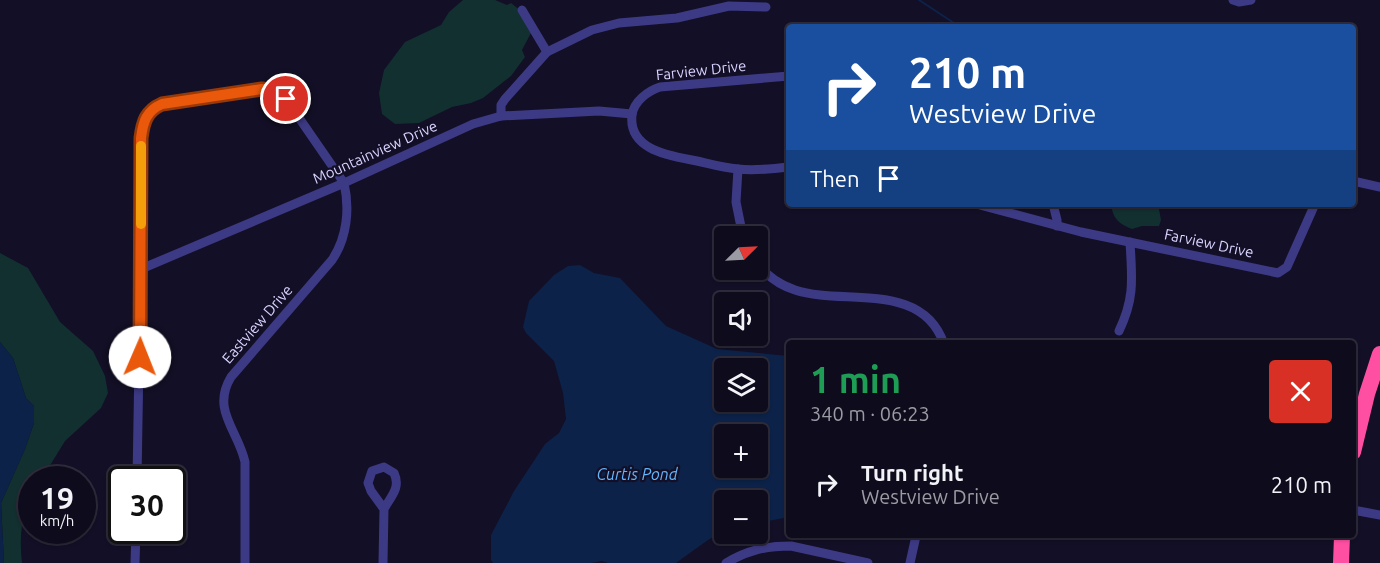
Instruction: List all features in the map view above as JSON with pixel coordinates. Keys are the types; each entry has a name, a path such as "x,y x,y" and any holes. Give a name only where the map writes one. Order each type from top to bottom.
{"highway":[{"path":"1356,440 1380,354"},
{"path":"1341,563 1342,538"}],"street":[{"path":"1233,0 1251,0"},
{"path":"501,116 501,105 505,99 547,52 581,34 619,23 677,18 729,6 766,7"},
{"path":"522,10 547,52"},
{"name":"Farview Drive","path":"632,114 644,95 660,87 786,76"},
{"path":"137,466 141,138 144,119 151,110 159,105 262,89 276,91 289,102 344,183"},
{"name":"Mountainview Drive","path":"141,269 344,183 473,124 501,116 599,111 632,114"},
{"path":"632,114 638,138 648,148 667,155 738,170 786,167"},
{"path":"738,170 736,202 741,226"},
{"path":"1356,182 1380,187"},
{"name":"Eastview Drive","path":"245,563 245,462 241,447 225,413 223,392 231,376 337,252 344,239 346,226 344,183"},
{"name":"Farview Drive","path":"987,207 1057,226 1280,272 1287,267 1314,207"},
{"path":"1054,207 1057,226"},
{"path":"1119,331 1128,313 1131,295 1130,242"},
{"path":"768,274 795,290 829,296 882,298 909,306 930,321 942,340"},
{"path":"383,563 384,508"},
{"path":"1356,511 1380,515"},
{"path":"910,563 915,538"},
{"path":"135,563 136,544"},
{"path":"726,563 751,550 778,546 791,546 868,563"}],"green space":[{"path":"463,0 495,0 507,5 511,3 521,11 531,33 522,50 525,57 511,76 483,98 452,107 419,123 395,124 382,114 379,93 384,70 405,42 441,25 449,12"},
{"path":"1112,207 1159,207 1161,220 1159,226 1142,226 1132,229 1120,223"},
{"path":"0,253 28,268 60,322 93,351 105,376 108,393 101,408 65,441 50,466 18,466 18,544 21,544 22,563 4,563 1,503 34,423 34,406 26,398 13,358 0,342"}],"water":[{"name":"Curtis Pond","path":"580,265 594,273 620,278 666,326 717,349 786,356 786,518 768,521 768,490 714,490 714,537 676,563 608,563 602,561 493,563 491,535 514,491 545,444 559,433 566,419 563,393 554,361 526,333 523,327 529,301 554,275 568,266"},
{"path":"0,342 13,358 26,398 34,406 34,423 1,503 4,563 0,563"}],"waterway":[{"path":"919,0 955,24"}],"slow traffic":[{"path":"141,146 141,224"}],"route":[{"path":"140,357 141,138 146,116 162,104 262,89 276,91 286,99"}]}
